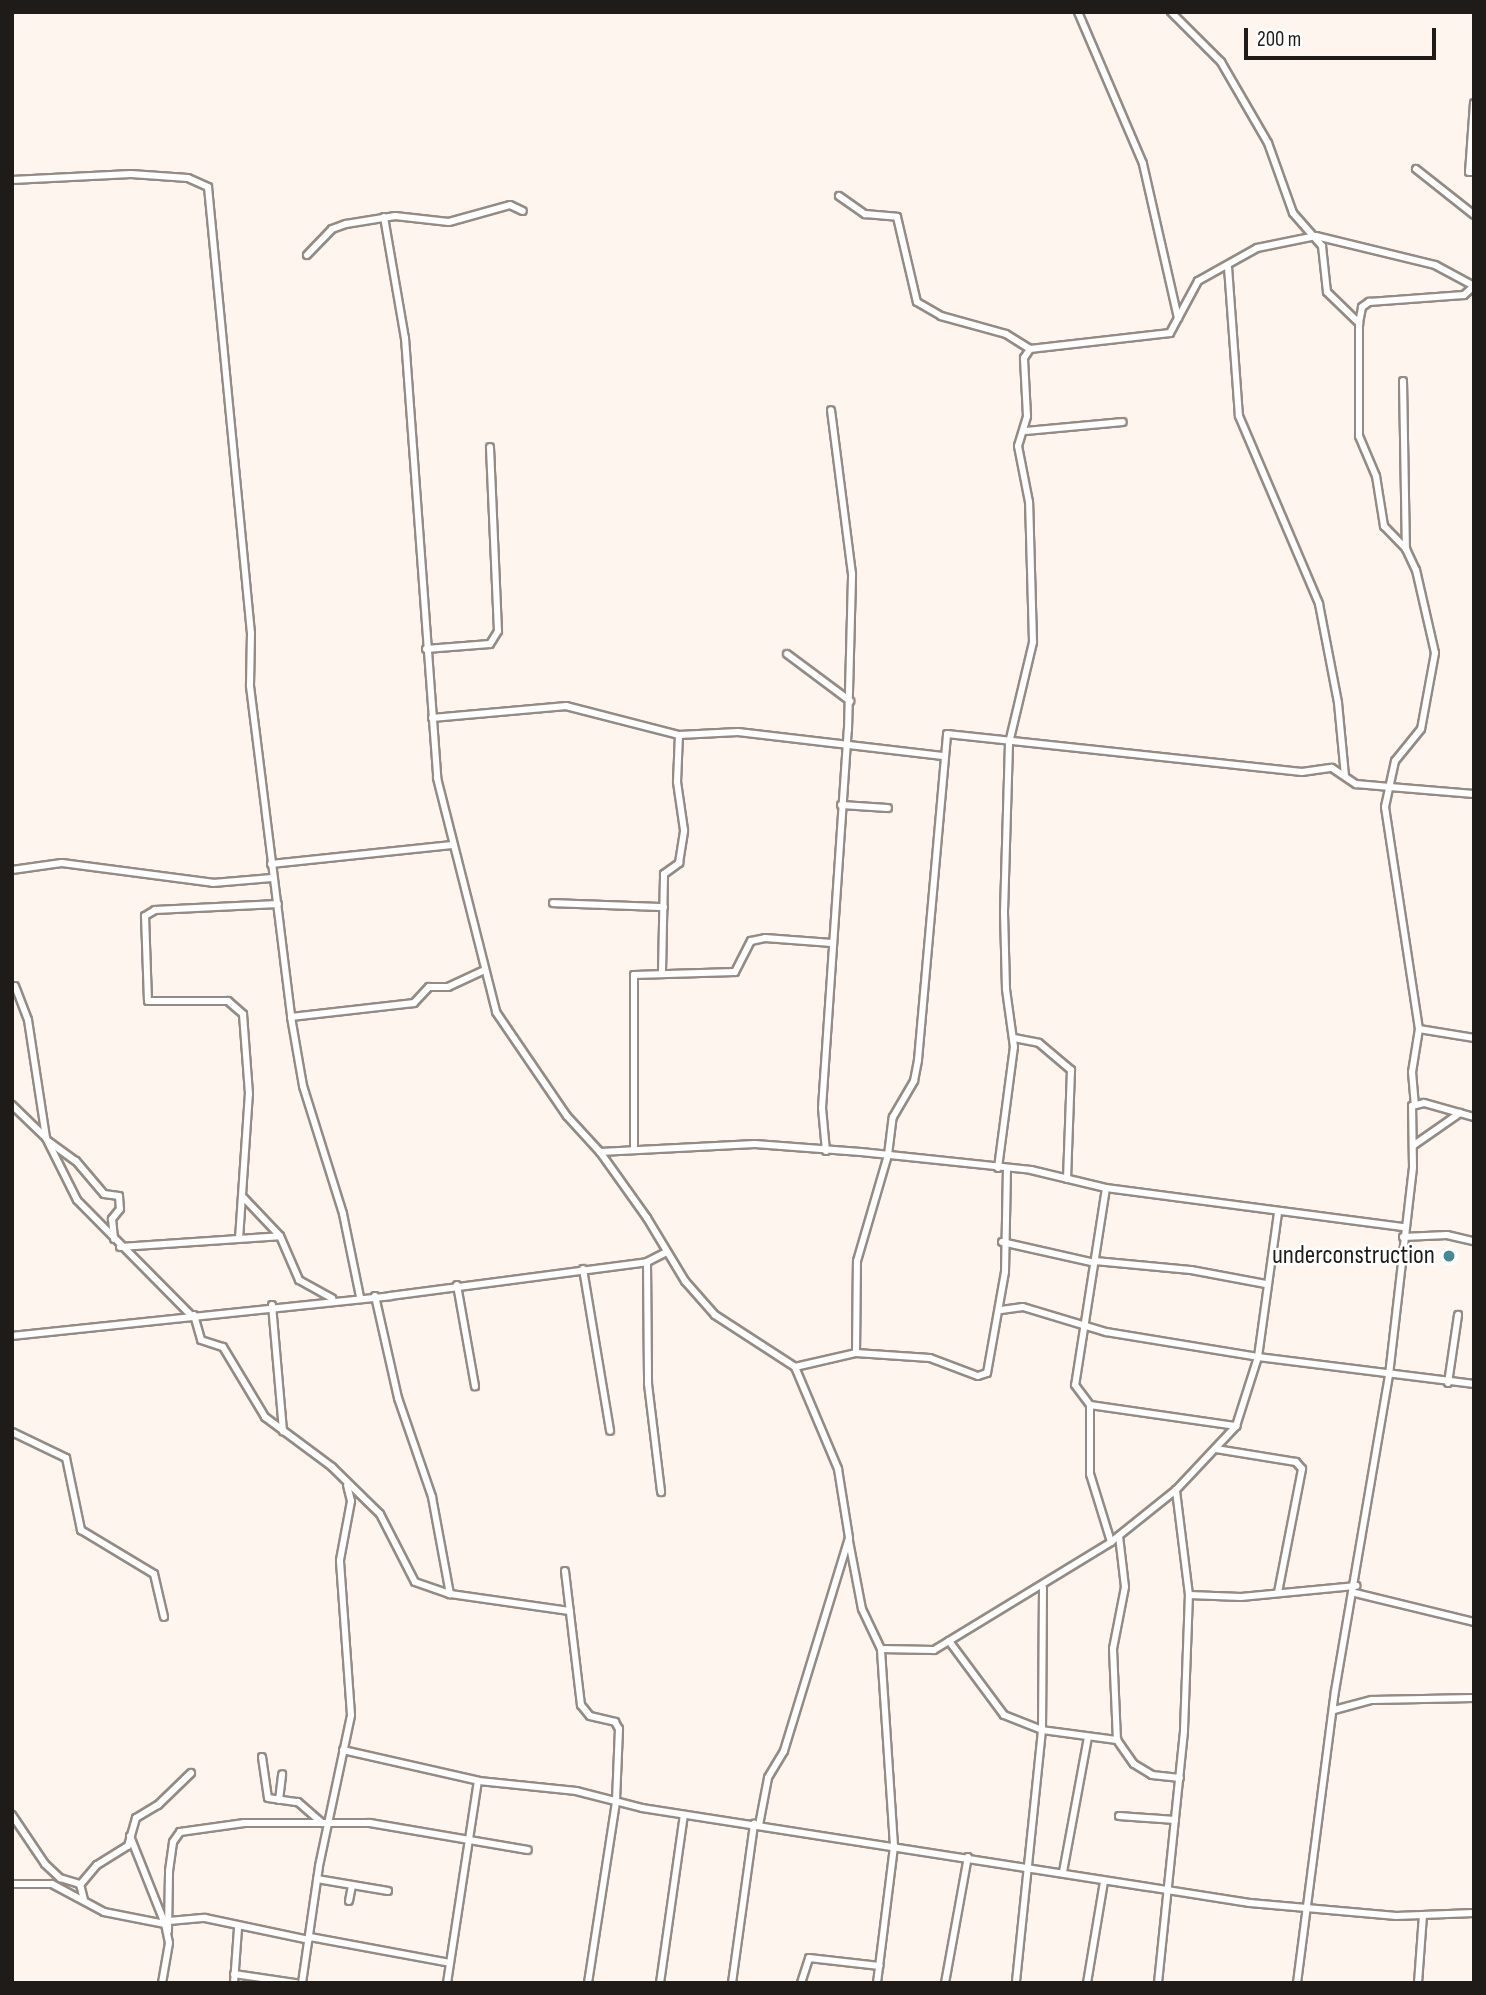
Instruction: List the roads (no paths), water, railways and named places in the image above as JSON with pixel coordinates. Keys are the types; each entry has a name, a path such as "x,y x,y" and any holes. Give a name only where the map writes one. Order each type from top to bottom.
{"street":[{"path":"1078,12 1143,164 1178,318"},
{"path":"1171,12 1221,62 1268,143 1293,213 1316,236 1327,292 1359,323"},
{"path":"1474,103 1469,172 1474,172"},
{"path":"1416,169 1474,215"},
{"path":"12,180 131,174 188,178 208,187 251,633 250,685 272,878 278,904 291,1017 303,1086 343,1214 359,1297"},
{"path":"839,196 865,214 897,218 917,302 942,316 1006,334 1030,349 1166,334 1198,281 1228,267 1256,248 1316,236 1435,265 1474,286 1464,295 1423,294 1369,302 1362,307 1359,323 1359,436 1376,476 1384,526 1406,549"},
{"path":"307,255 337,226 384,217 443,222 510,205 523,211"},
{"path":"384,217 405,338 432,718 452,845 475,915 482,971 496,1012 567,1116 600,1152 667,1252 715,1315 795,1367 838,1469 862,1609 881,1649 894,1846 877,1983"},
{"path":"1228,267 1239,416 1319,604 1338,704 1345,776"},
{"path":"998,1168 1014,1038 1006,989 1004,912 1009,743 1033,642 1029,502 1018,446 1026,431 1022,365 1030,349"},
{"path":"1297,1983 1304,1908 1389,1375 1414,1145 1415,1104 1412,1072 1419,1029 1386,822 1395,761 1421,729 1434,679 1434,636 1406,549 1403,381"},
{"path":"825,1151 822,1108 850,701 851,542 831,410"},
{"path":"1026,431 1123,422"},
{"path":"426,649 489,644 498,631 490,447"},
{"path":"787,654 850,701"},
{"path":"432,718 566,706 680,736 738,732 943,756"},
{"path":"856,1353 858,1261 888,1155 893,1117 914,1082 918,1060 943,756 950,732 1009,743 1303,772 1332,768 1356,784 1474,794"},
{"path":"662,972 664,874 679,863 684,830 677,782 680,736"},
{"path":"841,805 888,808"},
{"path":"271,864 452,845"},
{"path":"12,870 62,863 212,883 272,878"},
{"path":"553,903 664,907"},
{"path":"239,1239 250,1094 243,1014 228,1001 148,1001 145,916 155,909 278,904"},
{"path":"634,1148 634,975 662,972 735,972 751,941 832,943"},
{"path":"291,1017 414,1003 429,988 449,986 482,971"},
{"path":"15,986 28,1020 47,1139 76,1200 117,1244 193,1315 201,1340 223,1347 265,1417 347,1483 380,1514 408,1575 450,1594 570,1611"},
{"path":"1419,1029 1474,1038"},
{"path":"1014,1038 1039,1043 1071,1070 1067,1179"},
{"path":"1415,1104 1474,1117"},
{"path":"12,1105 47,1139 76,1161 104,1194 119,1195 120,1209 112,1219 117,1244"},
{"path":"1414,1145 1460,1113"},
{"path":"600,1152 634,1148 755,1144 888,1155 998,1168 1106,1188 1404,1227"},
{"path":"795,1367 856,1353 930,1358 982,1375 992,1368 1000,1310 1007,1170"},
{"path":"1106,1188 1075,1385 1090,1405 1090,1474 1111,1542"},
{"path":"244,1198 281,1236 299,1280 332,1298"},
{"path":"881,1649 934,1650 1043,1587 1119,1536 1176,1490 1216,1449 1236,1426 1258,1357 1278,1212"},
{"path":"1403,1237 1447,1235 1474,1241"},
{"path":"117,1244 281,1236"},
{"path":"1002,1242 1095,1262 1191,1269 1266,1284"},
{"path":"12,1336 332,1298 375,1296 647,1262 667,1252"},
{"path":"647,1262 649,1384 661,1492"},
{"path":"583,1269 610,1431"},
{"path":"457,1285 475,1386"},
{"path":"375,1296 398,1398 432,1497 450,1594"},
{"path":"272,1305 283,1432"},
{"path":"1000,1310 1023,1307 1084,1325 1258,1357 1448,1383 1474,1384"},
{"path":"1448,1383 1458,1315"},
{"path":"1090,1405 1236,1426"},
{"path":"12,1432 66,1458 81,1530 155,1574 164,1617"},
{"path":"1216,1449 1296,1462 1302,1469 1278,1593"},
{"path":"302,1983 325,1823 351,1715 340,1560 351,1501 347,1483"},
{"path":"1158,1983 1180,1778 1189,1595 1176,1490"},
{"path":"1119,1536 1125,1587 1113,1649 1117,1740 1134,1764 1152,1775 1180,1778"},
{"path":"732,1983 756,1825 768,1778 784,1751 849,1538"},
{"path":"565,1571 581,1705 590,1716 615,1722 619,1729 616,1802 588,1983"},
{"path":"1016,1983 1031,1868 1042,1730 1043,1587"},
{"path":"1189,1595 1355,1590 1474,1622"},
{"path":"949,1642 1004,1715 1042,1730 1117,1740"},
{"path":"1334,1710 1372,1700 1474,1698"},
{"path":"1063,1872 1088,1737"},
{"path":"343,1750 478,1781 576,1791 684,1815 968,1857 1104,1881 1169,1887 1304,1908 1423,1915 1474,1913"},
{"path":"262,1757 267,1796 298,1802 325,1823"},
{"path":"80,1885 104,1860 127,1848 136,1818 191,1773"},
{"path":"279,1800 282,1774"},
{"path":"447,1983 478,1781"},
{"path":"12,1815 46,1864 80,1885 84,1900"},
{"path":"660,1983 684,1815"},
{"path":"1119,1816 1175,1820"},
{"path":"163,1983 169,1871 177,1834 244,1823 325,1823 424,1829 528,1850"},
{"path":"130,1836 167,1925"},
{"path":"946,1983 968,1857"},
{"path":"317,1879 388,1891"},
{"path":"1087,1983 1104,1881"},
{"path":"12,1884 41,1882 84,1900 104,1912 167,1925 205,1918 238,1928 450,1963"},
{"path":"349,1901 352,1886"},
{"path":"1419,1983 1423,1915"},
{"path":"234,1983 238,1928"},
{"path":"801,1983 809,1958 880,1966"},
{"path":"234,1974 296,1983"}],"place":[{"name":"underconstruction","path":"1449,1256"}]}
